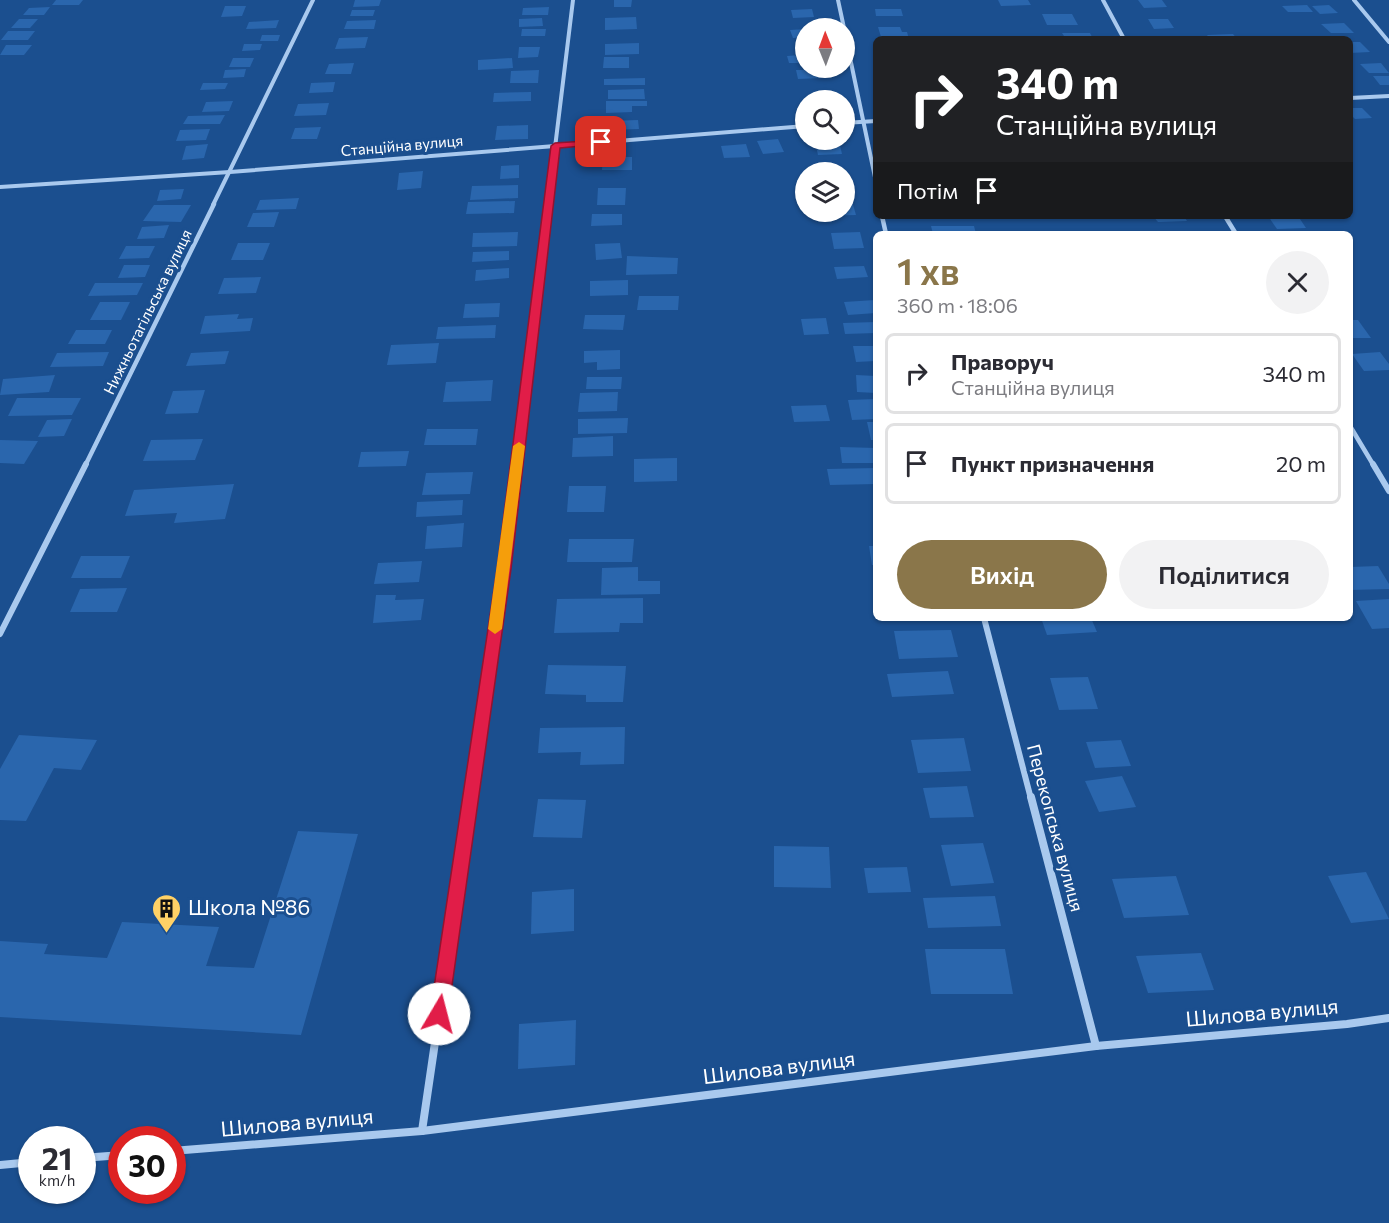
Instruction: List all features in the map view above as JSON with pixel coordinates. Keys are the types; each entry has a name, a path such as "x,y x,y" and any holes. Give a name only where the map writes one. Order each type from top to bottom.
{"street":[{"name":"Нижньотагільська вулиця","path":"0,634 313,0"},
{"path":"422,1131 504,569 573,0"},
{"path":"838,0 842,18"},
{"path":"1103,0 1122,36"},
{"path":"1354,0 1389,42"},
{"path":"855,77 873,165"},
{"path":"1353,98 1389,96"},
{"path":"855,122 873,121"},
{"name":"Станційна вулиця","path":"0,187 230,172 795,127"},
{"path":"1353,431 1389,491"},
{"name":"Перекопська вулиця","path":"985,621 1096,1046"},
{"name":"Шилова вулиця","path":"186,1150 422,1131 1096,1046 1347,1024 1389,1018"},
{"path":"0,1165 18,1163"}],"building":[{"path":"56,0 83,0 79,5 52,5"},
{"path":"355,0 381,0 379,6 353,7"},
{"path":"614,0 632,0 631,7 614,7"},
{"path":"998,0 1028,0 1031,5 1001,6"},
{"path":"1138,0 1162,0 1167,7 1144,8"},
{"path":"1307,5 1313,12 1288,12 1282,6"},
{"path":"1329,5 1338,13 1320,14 1312,6"},
{"path":"225,6 246,6 242,16 221,17"},
{"path":"50,7 44,15 23,15 29,8"},
{"path":"549,7 548,15 522,15 523,8"},
{"path":"812,9 814,17 793,18 791,10"},
{"path":"875,9 901,9 903,16 876,16"},
{"path":"352,10 375,10 373,16 350,16"},
{"path":"1042,14 1072,14 1078,25 1047,25"},
{"path":"636,17 637,29 605,30 605,18"},
{"path":"542,18 543,26 519,27 519,19"},
{"path":"19,19 38,19 30,28 11,28"},
{"path":"1148,19 1168,19 1174,28 1154,29"},
{"path":"279,20 276,28 246,29 249,22"},
{"path":"376,20 374,29 344,29 347,21"},
{"path":"1344,23 1354,33 1331,33 1321,24"},
{"path":"878,27 900,27 902,32 907,32 908,36 881,36"},
{"path":"522,29 546,29 545,36 521,36"},
{"path":"790,30 795,30 795,38 793,38"},
{"path":"8,31 35,31 28,40 1,40"},
{"path":"1062,33 1090,33 1092,36 1064,36"},
{"path":"1233,34 1235,36 1208,36"},
{"path":"262,35 280,35 278,41 260,41"},
{"path":"368,37 365,48 335,49 339,38"},
{"path":"1353,42 1360,42 1370,52 1353,53"},
{"path":"639,43 639,54 605,55 605,44"},
{"path":"244,44 262,44 260,50 242,51"},
{"path":"6,45 32,45 24,55 0,55"},
{"path":"519,47 540,47 538,57 518,58"},
{"path":"795,55 795,63 789,63 787,56"},
{"path":"604,57 629,57 629,68 603,68"},
{"path":"233,58 254,58 250,67 229,67"},
{"path":"512,58 513,68 478,70 478,60"},
{"path":"354,63 351,74 325,74 329,64"},
{"path":"1381,63 1389,73 1369,73 1360,64"},
{"path":"246,69 244,77 223,78 225,70"},
{"path":"539,70 538,83 510,83 511,71"},
{"path":"1373,76 1389,76 1389,85 1380,85"},
{"path":"645,78 645,85 604,85 604,79"},
{"path":"335,82 333,92 309,93 311,83"},
{"path":"203,83 228,83 225,89 200,90"},
{"path":"644,89 645,99 608,99 608,90"},
{"path":"531,92 531,101 493,102 494,93"},
{"path":"233,101 229,111 202,112 206,102"},
{"path":"606,101 647,101 647,106 632,106 632,112 606,113"},
{"path":"329,103 326,115 294,116 298,104"},
{"path":"1353,108 1362,108 1372,118 1355,119"},
{"path":"225,115 220,124 183,124 188,116"},
{"path":"638,120 639,129 610,130 609,121"},
{"path":"528,125 528,139 495,140 497,126"},
{"path":"321,127 317,139 291,139 295,128"},
{"path":"210,129 206,140 176,141 180,130"},
{"path":"778,139 784,152 763,154 757,141"},
{"path":"208,144 204,158 182,160 186,146"},
{"path":"746,144 750,157 724,158 721,146"},
{"path":"817,150 841,150 842,154 818,155"},
{"path":"603,157 632,157 632,170 602,170"},
{"path":"519,165 519,178 500,179 501,166"},
{"path":"423,171 421,188 397,190 399,173"},
{"path":"518,185 518,198 470,200 472,186"},
{"path":"598,188 626,188 625,205 597,205"},
{"path":"184,189 181,199 157,201 160,190"},
{"path":"299,198 296,209 256,210 260,200"},
{"path":"515,201 514,213 466,214 468,202"},
{"path":"154,205 191,205 181,222 143,221"},
{"path":"279,212 274,227 247,227 253,213"},
{"path":"592,214 622,214 622,225 591,226"},
{"path":"1156,219 1186,219 1187,221 1158,222"},
{"path":"1270,219 1300,219 1306,228 1277,229"},
{"path":"169,225 164,238 137,239 142,227"},
{"path":"931,226 974,226 975,231 932,231"},
{"path":"518,232 517,246 472,247 473,233"},
{"path":"860,232 864,248 834,249 831,233"},
{"path":"238,243 270,243 263,260 231,260"},
{"path":"620,243 622,258 596,260 595,244"},
{"path":"126,246 155,246 149,258 119,259"},
{"path":"509,251 509,260 472,262 473,252"},
{"path":"627,256 678,258 677,274 626,275"},
{"path":"124,265 150,265 145,277 118,278"},
{"path":"864,266 868,277 837,279 834,267"},
{"path":"509,268 509,278 475,281 476,270"},
{"path":"261,277 256,293 218,294 224,278"},
{"path":"628,280 628,295 590,296 590,281"},
{"path":"95,283 143,283 137,295 88,296"},
{"path":"639,296 679,296 678,310 637,310"},
{"path":"873,300 873,313 848,315 844,302"},
{"path":"100,302 130,302 121,320 90,320"},
{"path":"500,303 499,317 463,318 465,304"},
{"path":"239,314 237,319 253,318 250,331 200,334 205,316"},
{"path":"585,315 625,315 623,330 583,329"},
{"path":"826,318 829,334 804,335 801,319"},
{"path":"1353,320 1358,320 1371,338 1353,338"},
{"path":"873,322 873,333 845,334 843,323"},
{"path":"496,325 495,338 436,339 438,327"},
{"path":"76,330 112,330 105,344 68,344"},
{"path":"439,343 436,363 387,365 391,345"},
{"path":"853,346 873,346 873,361 856,362"},
{"path":"620,350 620,369 597,370 597,362 584,363 584,351"},
{"path":"229,351 225,364 186,366 191,353"},
{"path":"109,352 103,366 50,367 57,353"},
{"path":"1380,352 1389,364 1389,370 1364,371 1353,354"},
{"path":"55,375 49,392 0,395 3,379"},
{"path":"856,375 873,376 873,393 857,392"},
{"path":"587,377 622,377 621,389 586,389"},
{"path":"493,380 491,401 443,402 446,382"},
{"path":"205,390 198,413 165,414 173,391"},
{"path":"618,392 617,411 578,412 580,393"},
{"path":"17,398 81,398 72,415 8,416"},
{"path":"873,399 873,419 852,420 848,400"},
{"path":"826,405 830,421 794,422 791,406"},
{"path":"628,418 627,433 578,434 578,419"},
{"path":"72,419 64,436 38,437 47,420"},
{"path":"867,422 873,422 873,440 871,440"},
{"path":"427,429 478,429 476,445 424,445"},
{"path":"613,436 613,456 572,457 573,438"},
{"path":"203,439 195,460 143,461 151,440"},
{"path":"0,440 38,441 24,464 0,463"},
{"path":"840,447 873,448 873,463 842,463"},
{"path":"409,451 406,466 358,467 361,452"},
{"path":"677,458 677,481 634,482 634,459"},
{"path":"873,468 873,484 830,485 827,469"},
{"path":"473,472 470,494 422,495 426,473"},
{"path":"234,484 225,519 174,523 177,513 125,516 134,490"},
{"path":"569,486 606,486 604,512 567,512"},
{"path":"463,500 462,515 416,517 417,502"},
{"path":"464,523 462,547 425,549 427,526"},
{"path":"569,539 634,539 632,562 567,562"},
{"path":"869,546 873,546 872,565"},
{"path":"81,556 130,556 121,578 71,578"},
{"path":"422,561 419,582 374,584 378,563"},
{"path":"1378,566 1389,584 1389,589 1353,590 1353,567"},
{"path":"638,567 638,581 660,581 660,594 601,595 602,568"},
{"path":"127,588 117,612 70,612 80,589"},
{"path":"376,595 396,595 395,600 424,599 421,620 373,623"},
{"path":"643,598 643,623 620,623 619,632 554,633 557,599"},
{"path":"1389,599 1389,628 1372,629 1356,601"},
{"path":"1042,621 1092,621 1097,632 1047,635"},
{"path":"951,630 958,657 899,659 894,631"},
{"path":"548,665 626,666 623,702 586,702 586,695 545,694"},
{"path":"948,671 954,694 892,697 887,674"},
{"path":"1088,677 1098,709 1059,710 1050,678"},
{"path":"625,727 624,764 580,765 581,752 538,753 540,728"},
{"path":"19,735 97,740 81,770 54,768 26,821 0,820 0,769"},
{"path":"964,738 971,771 918,773 911,740"},
{"path":"1121,740 1131,766 1095,768 1086,742"},
{"path":"1122,776 1136,807 1099,812 1085,781"},
{"path":"967,786 974,817 930,818 923,788"},
{"path":"538,799 586,800 582,838 533,837"},
{"name":"Школа №86","path":"298,831 358,834 301,1035 0,1017 0,941 48,944 44,954 107,958 122,922 219,927 206,966 254,968"},
{"path":"983,843 994,883 951,886 941,845"},
{"path":"774,846 829,847 831,888 774,887"},
{"path":"907,867 911,892 868,893 864,868"},
{"path":"1366,872 1389,919 1351,923 1328,876"},
{"path":"1176,876 1189,915 1124,918 1112,879"},
{"path":"574,889 574,931 531,934 532,892"},
{"path":"995,896 1001,926 928,928 923,898"},
{"path":"925,949 1005,949 1013,994 931,994"},
{"path":"1201,953 1214,990 1148,993 1136,956"},
{"path":"576,1020 575,1065 518,1069 519,1024"}],"slow traffic":[{"path":"495,629 519,446"}],"place":[{"name":"Школа №86","path":"167,934"}],"route":[{"path":"439,1014 504,569 555,146 601,142"}]}
